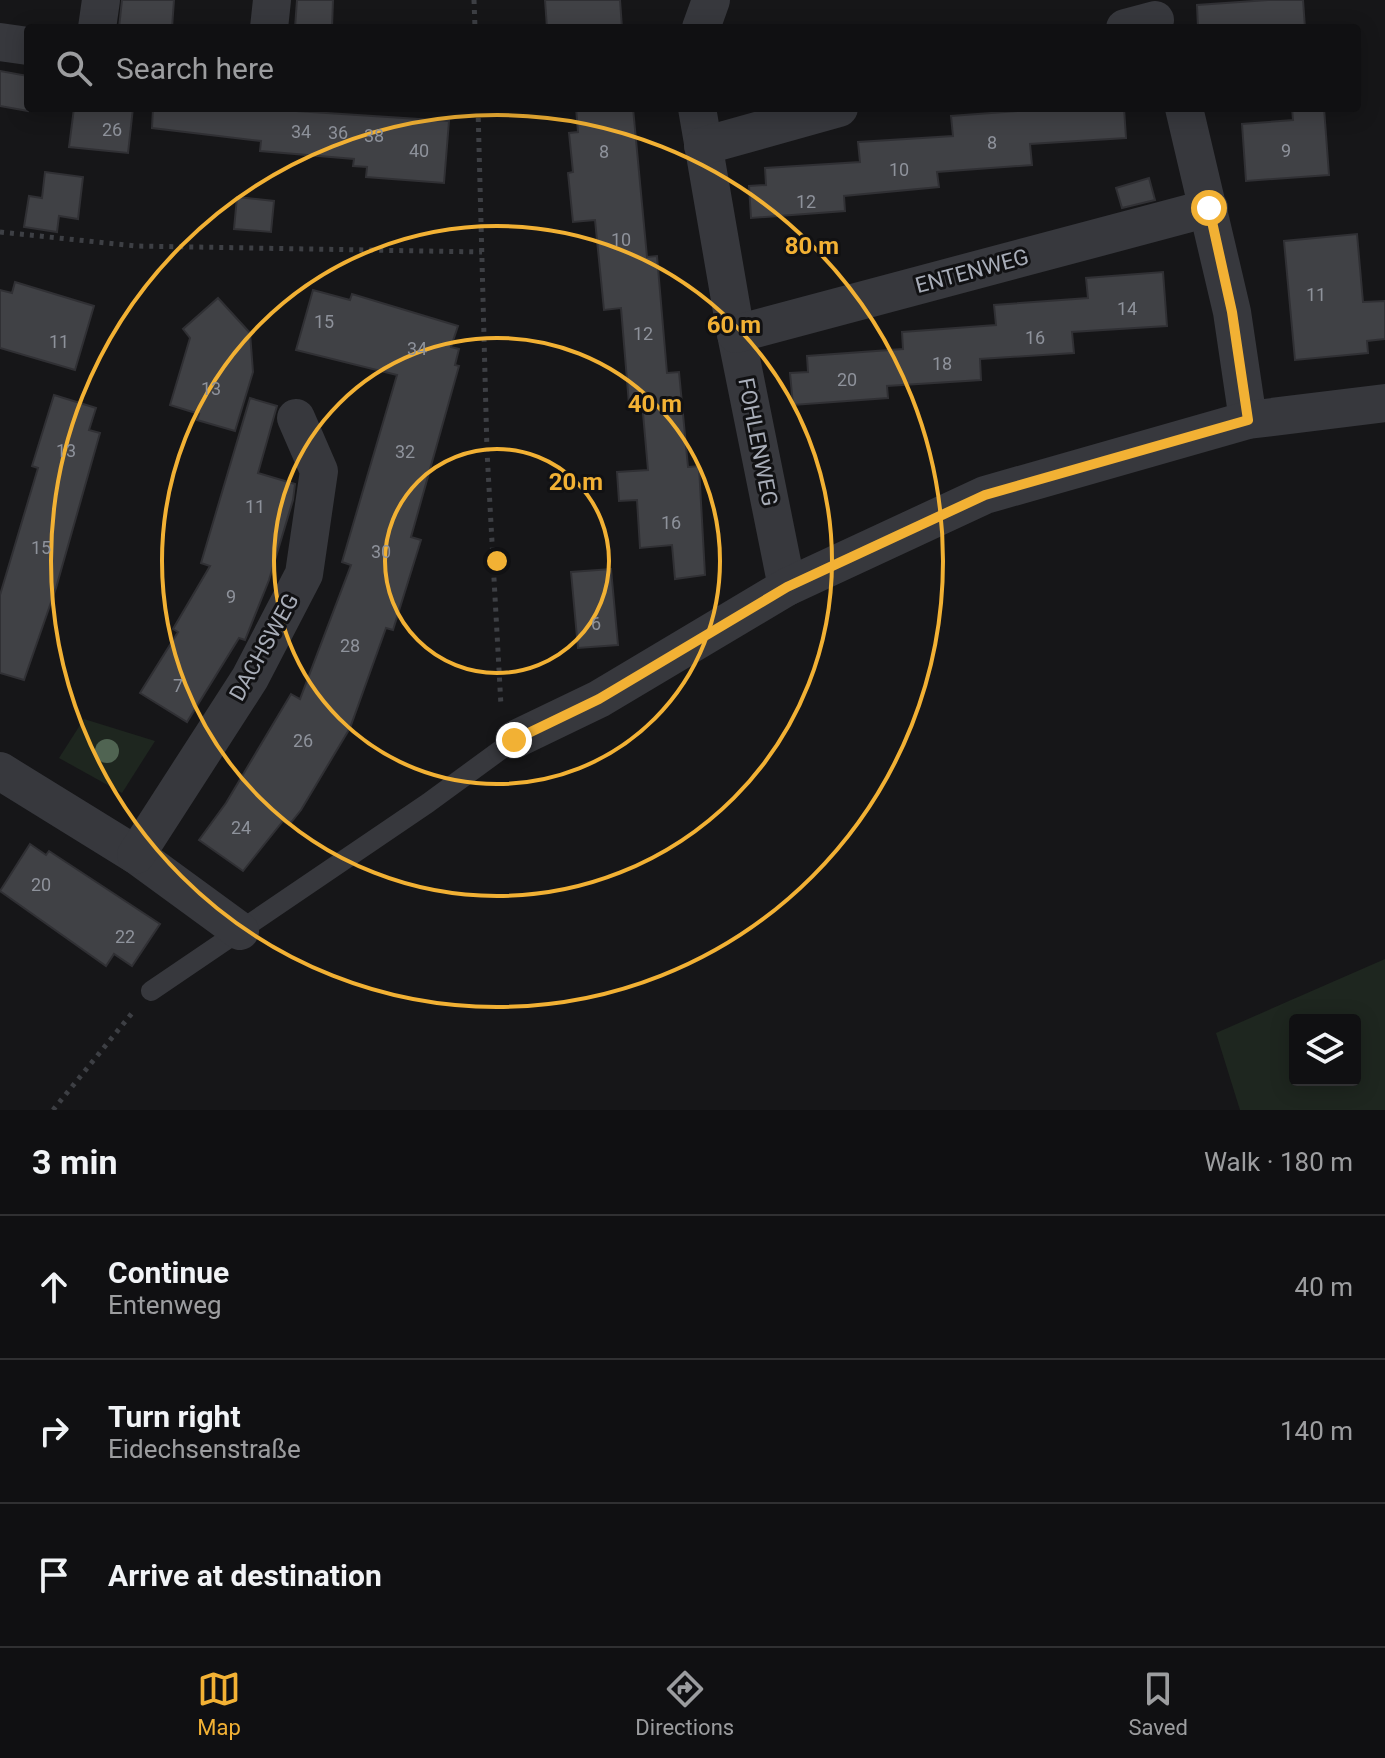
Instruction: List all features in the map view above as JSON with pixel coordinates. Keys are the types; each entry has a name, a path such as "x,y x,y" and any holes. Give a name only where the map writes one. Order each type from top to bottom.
{"street":[{"path":"98,24 101,0"},
{"path":"269,24 272,0"},
{"path":"702,24 711,0"},
{"path":"0,42 24,45"},
{"name":"FOHLENWEG","path":"698,112 736,334 787,587"},
{"path":"703,146 825,112"},
{"path":"1185,112 1232,312 1248,420"},
{"name":"ENTENWEG","path":"736,334 1209,208"},
{"path":"514,740 599,699 787,587 985,495 1248,420 1385,403"},
{"name":"DACHSWEG","path":"136,855 250,678 304,574 319,471 296,418"},
{"path":"0,771 136,855 240,931"}],"lane":[{"path":"151,991 514,740"}],"path":[{"path":"474,0 475,24"},
{"path":"478,112 501,707 514,740"},
{"path":"0,232 136,246 482,252"},
{"path":"53,1110 89,1061 151,991"}],"shaded area":[{"path":"84,719 155,741 122,793 59,758"},
{"path":"1385,959 1385,1110 1240,1110 1216,1033"}],"building":[{"path":"122,0 174,0 172,24 119,24"},
{"path":"297,0 333,0 332,24 295,24"},
{"path":"545,0 620,0 622,24 547,24"},
{"path":"1303,0 1305,24 1198,24 1197,5"},
{"path":"0,71 24,75 24,110 0,106"},
{"path":"73,112 133,112 128,153 69,147"},
{"path":"153,112 312,112 449,121 444,183 366,177 367,167 353,166 354,159 260,151 261,141 152,128"},
{"path":"576,112 633,112 647,257 657,256 667,373 679,372 688,467 699,466 705,575 675,579 672,545 640,548 637,500 619,501 617,472 648,470 642,402 629,404 621,308 604,310 595,220 573,222 568,173 573,172 569,133 578,132"},
{"path":"1004,112 1124,112 1126,138 1030,144 1032,165 937,172 939,187 844,196 845,211 751,218 749,186 766,185 765,168 860,162 858,142 953,136 951,116"},
{"path":"1292,112 1324,112 1329,175 1246,181 1242,124 1293,120"},
{"path":"45,172 83,177 78,219 59,216 57,232 24,227 29,196 42,198"},
{"path":"1149,178 1155,200 1122,208 1116,188"},
{"path":"237,197 274,201 271,232 234,229"},
{"path":"1357,234 1363,302 1385,301 1385,339 1367,341 1368,353 1295,360 1284,241"},
{"path":"1163,272 1167,326 1072,332 1074,353 980,359 981,380 887,386 888,398 793,405 790,373 808,372 807,356 903,349 902,332 996,325 994,305 1088,298 1086,278"},
{"path":"15,282 94,306 75,370 0,348 0,290 12,293"},
{"path":"313,290 350,300 352,294 458,326 451,347 459,349 455,365 459,366 411,537 421,540 393,630 386,628 350,728 301,810 289,825 283,821 243,871 199,840 226,803 291,694 300,699 351,565 342,562 397,375 296,350"},
{"path":"218,298 250,333 253,372 235,431 197,420 199,414 170,405 190,338 183,329"},
{"path":"54,395 96,408 89,430 100,433 56,588 24,680 0,673 0,595 38,468 32,466"},
{"path":"250,398 277,406 258,473 295,484 293,500 269,580 245,640 239,638 187,722 140,693 178,632 173,629 210,566 201,563"},
{"path":"611,569 618,645 578,648 571,572"},
{"path":"30,844 46,855 49,851 160,924 132,966 114,954 106,966 0,891"}],"route":[{"path":"514,740 599,699 787,587 985,495 1248,420 1232,312 1209,208"}]}
